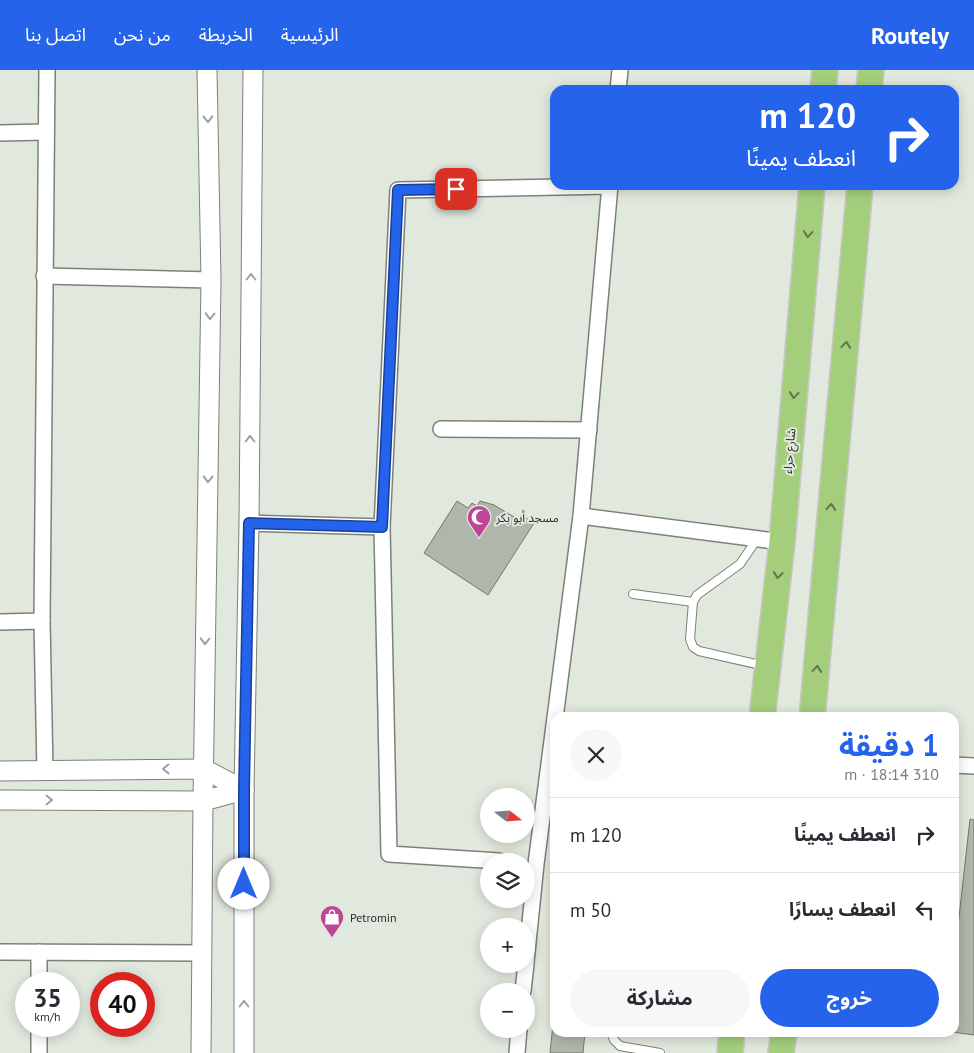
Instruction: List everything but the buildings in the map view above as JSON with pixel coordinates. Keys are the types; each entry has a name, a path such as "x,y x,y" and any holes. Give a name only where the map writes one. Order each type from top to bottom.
{"main road":[{"path":"824,85 825,70"},
{"path":"870,85 871,70"},
{"name":"شارع حراء","path":"763,712 782,542 812,190"},
{"path":"813,712 860,190"},
{"path":"730,1053 732,1037"},
{"path":"782,1053 784,1037"}],"street":[{"path":"45,771 42,621 47,70"},
{"path":"201,1053 211,280 207,70"},
{"path":"244,1053 244,790 249,523 252,70"},
{"path":"618,85 620,70"},
{"path":"0,133 46,132"},
{"path":"480,860 389,854 382,527 398,190 550,186"},
{"path":"556,712 581,516 610,190"},
{"path":"44,276 211,280"},
{"path":"441,429 589,430"},
{"path":"581,516 782,542"},
{"path":"249,523 382,527"},
{"path":"0,622 42,621"},
{"path":"533,853 550,748"},
{"path":"959,765 974,766"},
{"path":"0,771 204,769 244,790"},
{"path":"0,800 203,801 244,790"},
{"path":"0,952 202,953"},
{"path":"39,952 39,972"},
{"path":"39,1037 39,1053"},
{"path":"517,1053 518,1038"}],"lane":[{"path":"757,540 740,564 698,595 693,602 690,639 693,647 699,651 768,666"},
{"path":"633,594 693,602"},
{"path":"613,1037 620,1046 660,1053"}],"place":[{"name":"مسجد أبو بكر","path":"479,538"},
{"name":"Petromin","path":"332,938"}],"route":[{"path":"244,884 249,523 382,527 398,190 456,189"}]}
